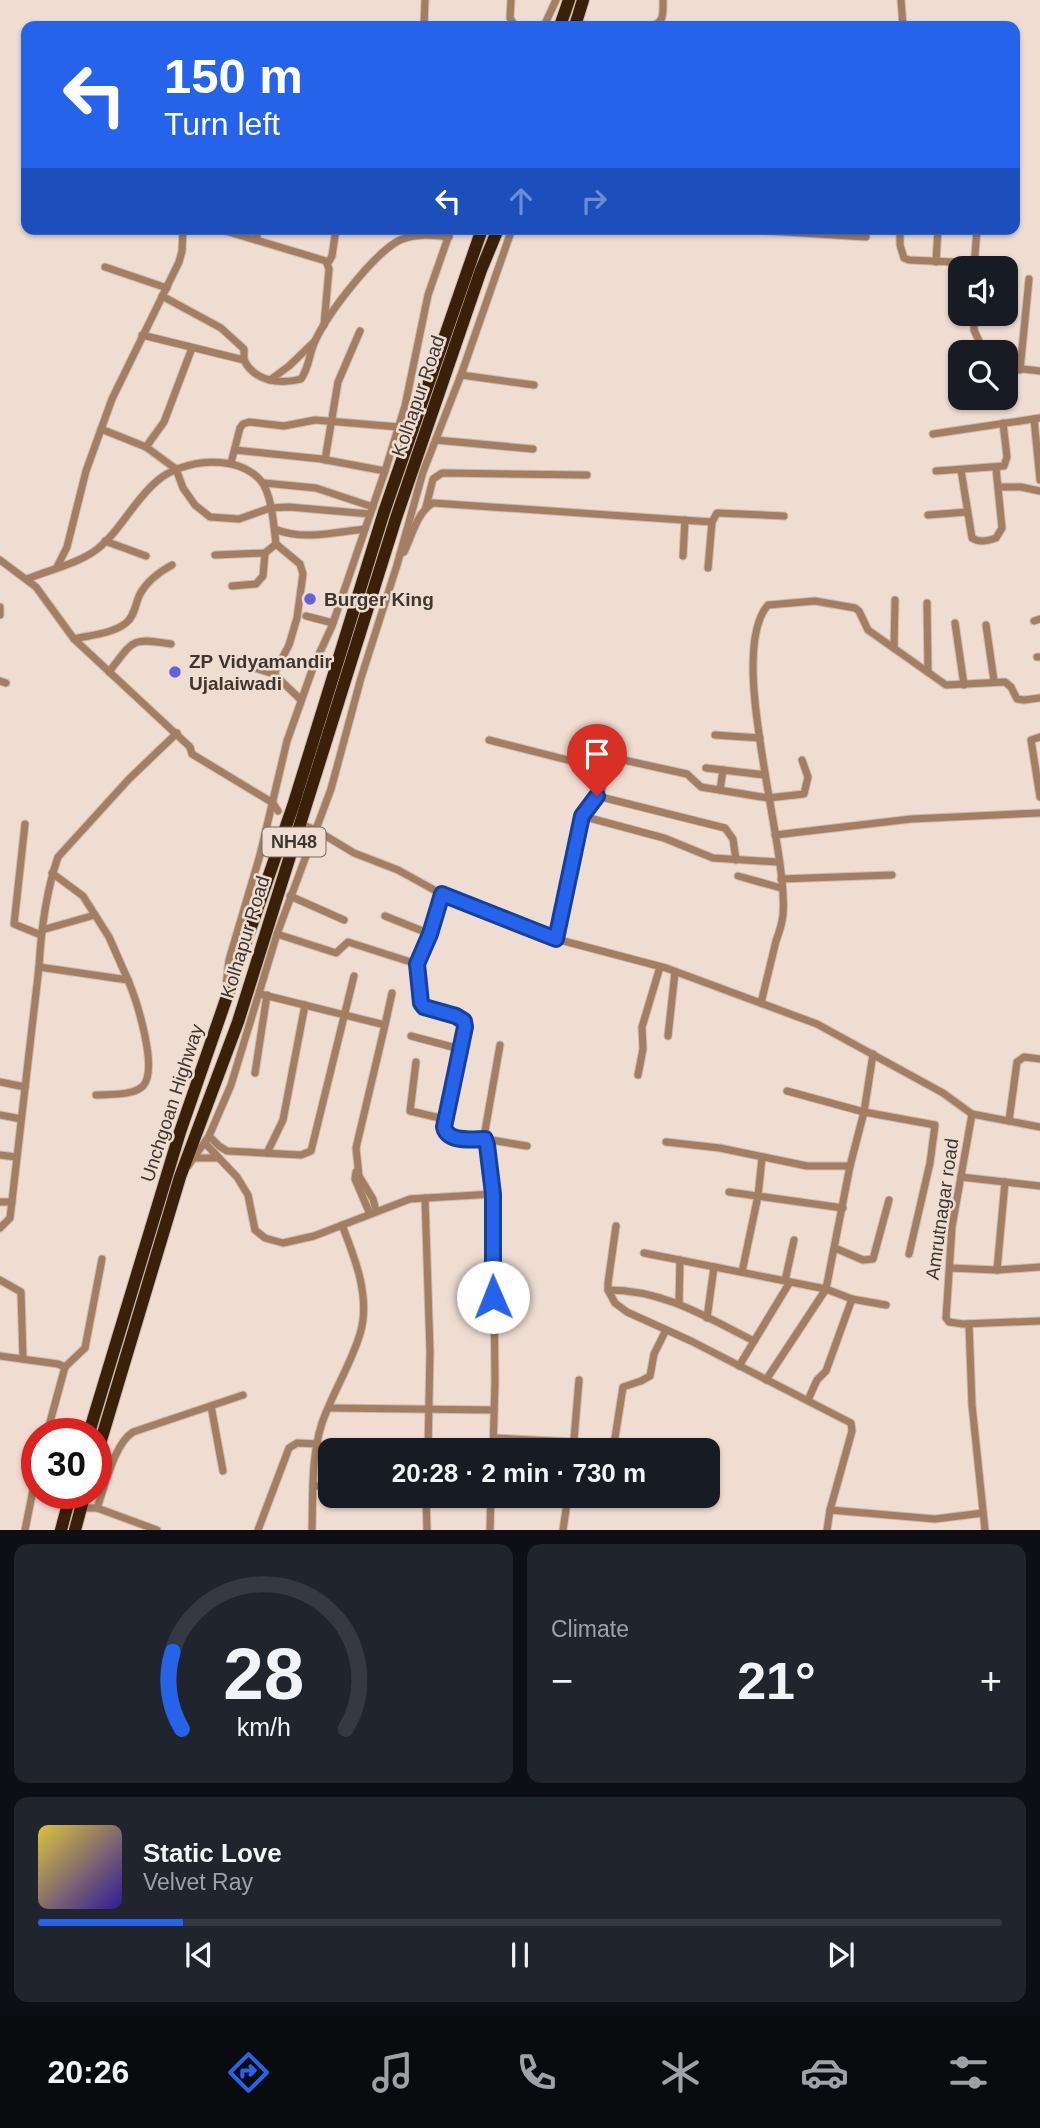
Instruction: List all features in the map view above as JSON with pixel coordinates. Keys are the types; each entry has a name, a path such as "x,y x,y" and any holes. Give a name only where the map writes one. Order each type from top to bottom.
{"highway":[{"path":"562,21 569,0"},
{"path":"577,21 583,0"},
{"name":"Unchgoan Highway","path":"94,1418 180,1132 293,806 377,534 480,235"},
{"name":"Kolhapur Road","path":"108,1418 180,1177 238,1022 397,518 481,270 496,235"},
{"path":"61,1530 67,1509"},
{"path":"75,1530 82,1509"}],"street":[{"path":"424,21 425,0"},
{"path":"511,0 512,21"},
{"path":"546,21 556,0"},
{"path":"661,21 663,0"},
{"path":"901,0 903,21"},
{"path":"57,567 67,547 86,471 112,399 167,288 182,251 183,235"},
{"path":"239,235 328,263"},
{"path":"256,240 257,235"},
{"path":"324,326 328,263 336,235"},
{"path":"269,380 289,366 314,341 342,300 386,249 412,236 425,235"},
{"path":"224,1004 229,960 273,803 287,741 314,665 333,622 385,471 412,375 428,295 449,235"},
{"path":"255,1073 264,994 277,934 331,789 361,678 423,472 461,375 510,235"},
{"path":"834,235 866,237"},
{"path":"900,235 904,258 948,263"},
{"path":"936,262 938,235"},
{"path":"975,256 977,235"},
{"path":"104,267 167,288"},
{"path":"1029,279 1020,370 1040,371"},
{"path":"162,296 221,328 244,349 244,360"},
{"path":"325,460 341,370 354,349 360,331"},
{"path":"142,335 244,360 256,375 283,382 301,379 309,368 314,341"},
{"path":"146,447 164,422 192,348"},
{"path":"461,375 534,385"},
{"path":"933,434 1037,418 1040,480"},
{"path":"231,463 240,428 249,422 284,426 303,421 331,421 399,427"},
{"path":"936,471 996,468 1006,463 1003,423"},
{"path":"101,429 146,447 176,470 183,488 195,505 210,517 239,519 270,508 372,511"},
{"path":"436,440 533,449"},
{"path":"235,450 325,460 385,471"},
{"path":"26,579 96,550 160,478 176,470 210,463 231,463 245,469 264,483 316,488 372,511"},
{"path":"961,470 972,538 978,541 996,538 1002,528 996,468"},
{"path":"397,565 426,507 433,479 442,473 587,475"},
{"path":"264,483 276,544 300,564 303,574 297,618 289,645 274,674"},
{"path":"998,487 1021,487 1040,491"},
{"path":"426,507 433,503 712,522"},
{"path":"708,568 714,516 722,512 785,516"},
{"path":"928,514 967,512"},
{"path":"683,556 685,520"},
{"path":"275,529 284,533 307,535 365,529"},
{"path":"105,541 146,556"},
{"path":"215,555 265,553 276,544"},
{"path":"232,586 257,584 263,576 265,553"},
{"path":"0,560 47,599 63,627 74,639 177,733 190,747 192,754 273,803 278,811"},
{"path":"74,639 113,630 127,622 147,583 172,565"},
{"path":"894,648 895,600"},
{"path":"761,1003 783,915 775,835 755,698 755,651 761,613 768,605 815,601 855,608 868,630 947,685 1005,682 1017,699 1040,698"},
{"path":"927,603 928,672"},
{"path":"0,607 0,615"},
{"path":"306,616 333,622"},
{"path":"955,623 964,685"},
{"path":"986,625 994,681"},
{"path":"109,672 134,642 144,640 171,644"},
{"path":"237,660 274,674 301,700"},
{"path":"0,1228 10,1218 41,933 52,873 58,857 81,829 177,733"},
{"path":"715,734 760,738"},
{"path":"1040,737 1031,740 1040,796"},
{"path":"489,740 607,770"},
{"path":"556,939 582,816 603,787 610,757 687,774 701,787 768,798 803,794 808,776 802,760"},
{"path":"706,768 765,775"},
{"path":"720,790 723,770"},
{"path":"597,796 715,824 730,834 736,860"},
{"path":"775,835 911,819 1040,813"},
{"path":"582,816 677,844 713,858 778,862"},
{"path":"25,824 14,924 41,933 95,915"},
{"path":"303,825 354,853 398,870 442,894 556,939 660,967 817,1024 943,1093 972,1114 1040,1127"},
{"path":"52,873 83,896 109,937 128,980 145,1032 147,1079 142,1087 131,1092 96,1095"},
{"path":"738,876 781,883 892,875"},
{"path":"442,894 430,934 417,964 421,1003 424,1007 456,1016 464,1021 465,1027 444,1119 444,1131 448,1136 527,1146"},
{"path":"290,895 344,920"},
{"path":"385,916 430,934"},
{"path":"277,934 336,953 348,942 417,964"},
{"path":"39,967 128,980"},
{"path":"638,1075 643,1049 642,1027 660,967"},
{"path":"668,1036 674,972"},
{"path":"207,1139 228,1151 305,1155 313,1149 354,976"},
{"path":"373,1212 355,1179 356,1141 392,993"},
{"path":"180,1177 207,1139 231,1085 264,994"},
{"path":"264,994 385,1025"},
{"path":"267,1153 283,1120 305,1005"},
{"path":"411,1036 460,1049"},
{"path":"494,1438 493,1194 485,1139 500,1045"},
{"path":"766,1380 826,1289 850,1166 864,1112 873,1054"},
{"path":"1009,1121 1017,1062 1024,1057 1040,1059"},
{"path":"416,1062 410,1111 444,1119"},
{"path":"0,1082 25,1087"},
{"path":"787,1091 864,1112 929,1123 936,1128 909,1254"},
{"name":"Amrutnagar road","path":"969,1324 949,1321 945,1308 952,1227 972,1114"},
{"path":"0,1115 21,1119"},
{"path":"207,1139 248,1195 255,1230 265,1238 283,1243 314,1236 410,1199 493,1194"},
{"path":"666,1142 720,1148 807,1166 850,1166"},
{"path":"0,1155 16,1157"},
{"path":"194,1158 219,1158"},
{"path":"742,1272 758,1196 762,1158"},
{"path":"961,1177 1040,1186"},
{"path":"997,1270 1005,1182"},
{"path":"729,1192 843,1208"},
{"path":"425,1198 430,1352 428,1438"},
{"path":"835,1248 863,1260 873,1259 888,1200"},
{"path":"0,1202 12,1202"},
{"path":"312,1530 313,1486 322,1424 361,1333 365,1302 342,1225"},
{"path":"616,1226 608,1290 615,1303 627,1312 848,1420 852,1427 827,1530"},
{"path":"738,1366 788,1281 794,1240"},
{"path":"644,1253 826,1289 852,1299 886,1305"},
{"path":"51,1418 65,1367 85,1348 102,1259"},
{"path":"679,1304 680,1260"},
{"path":"707,1318 714,1267"},
{"path":"950,1268 997,1270 1040,1267"},
{"path":"0,1280 21,1292 23,1359"},
{"path":"608,1290 651,1293 754,1341"},
{"path":"808,1400 817,1380 826,1371 852,1299"},
{"path":"985,1530 969,1372 969,1324 1040,1321"},
{"path":"615,1438 624,1387 650,1376 654,1354 666,1330"},
{"path":"0,1356 65,1367"},
{"path":"575,1438 579,1380"},
{"path":"112,1466 124,1437 133,1432 243,1395"},
{"path":"211,1406 223,1471"},
{"path":"329,1408 494,1410"},
{"path":"258,1530 289,1448 297,1443 317,1448"},
{"path":"313,1486 318,1486"},
{"path":"426,1508 427,1530"},
{"path":"490,1530 491,1508"},
{"path":"563,1530 566,1508"},
{"path":"25,1530 29,1509"},
{"path":"100,1509 157,1530"},
{"path":"830,1510 935,1519 983,1513"}],"place":[{"name":"Burger King","path":"310,599"},
{"name":"ZP Vidyamandir Ujalaiwadi","path":"175,672"}],"route":[{"path":"493,1297 493,1194 489,1151 485,1139 452,1137 444,1131 444,1119 465,1027 464,1021 424,1007 421,1003 417,964 434,924 442,894 556,939 582,816 586,807 597,796"}]}
